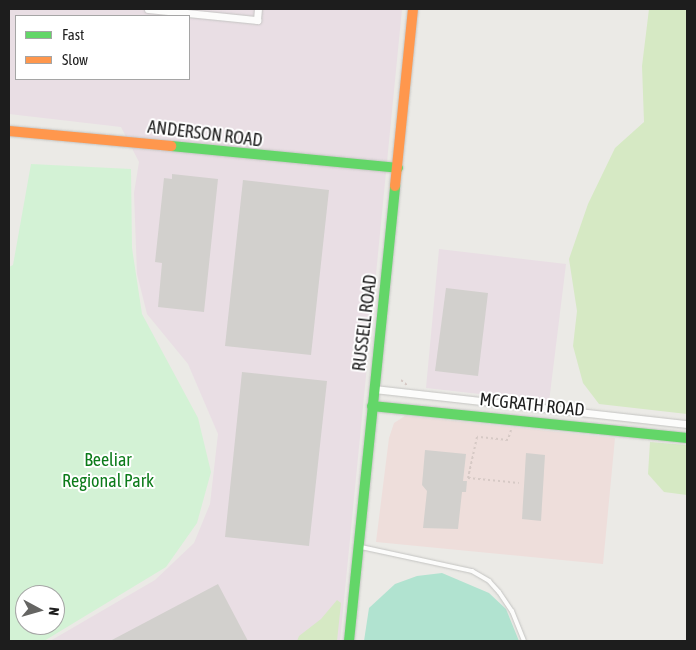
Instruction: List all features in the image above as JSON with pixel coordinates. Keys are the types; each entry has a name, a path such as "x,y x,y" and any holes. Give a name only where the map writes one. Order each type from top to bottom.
{"street":[{"path":"148,9 257,20 258,9"},
{"name":"RUSSELL ROAD","path":"349,641 413,9"},
{"name":"ANDERSON ROAD","path":"9,131 398,168"},
{"name":"MCGRATH ROAD","path":"374,389 687,424"},
{"name":"MCGRATH ROAD","path":"372,406 687,438"}],"lane":[{"path":"359,547 472,571 489,581 499,592 512,611 524,641"}],"path":[{"path":"509,425 512,430 508,440 477,437 468,478 519,483"}],"shaded area":[{"path":"9,9 402,9 340,641 50,641 60,635 65,635 65,632 155,580 194,543 210,504 218,434 188,364 147,314 137,274 134,193 139,162 121,127 9,114"},
{"path":"439,249 566,264 549,402 426,388"},
{"path":"405,416 615,438 603,564 376,542 389,438 394,423"}],"green space":[{"path":"649,9 687,9 687,414 599,404 583,383 573,346 577,311 569,259 588,204 615,148 644,122 642,66"},
{"name":"Beeliar Regional Park","path":"31,164 131,169 132,248 142,314 198,418 211,472 197,523 166,567 65,628 65,585 15,585 15,635 54,635 44,641 9,641 9,267 13,265"},
{"path":"650,442 687,445 687,495 664,492 648,474"},
{"path":"442,573 489,593 506,609 519,641 364,641 369,608 395,584 417,576"},
{"path":"337,600 341,603 337,641 297,641 299,636 321,619"}],"building":[{"path":"172,174 218,179 204,312 158,307 162,263 155,262 164,178 172,179"},
{"path":"243,180 329,190 311,355 225,346"},
{"path":"446,288 488,293 478,376 435,371"},
{"path":"242,372 327,381 309,546 225,537"},
{"path":"425,450 466,454 463,481 467,481 466,492 462,492 458,529 423,528 427,491 422,485"},
{"path":"526,453 545,455 541,521 522,519"},
{"path":"218,584 248,641 110,641"}],"traffic: fast":[{"path":"171,146 398,168"},
{"path":"349,641 395,186"},
{"path":"372,406 687,438"}],"traffic: slow":[{"path":"395,186 413,9"},
{"path":"9,131 171,146"}]}
